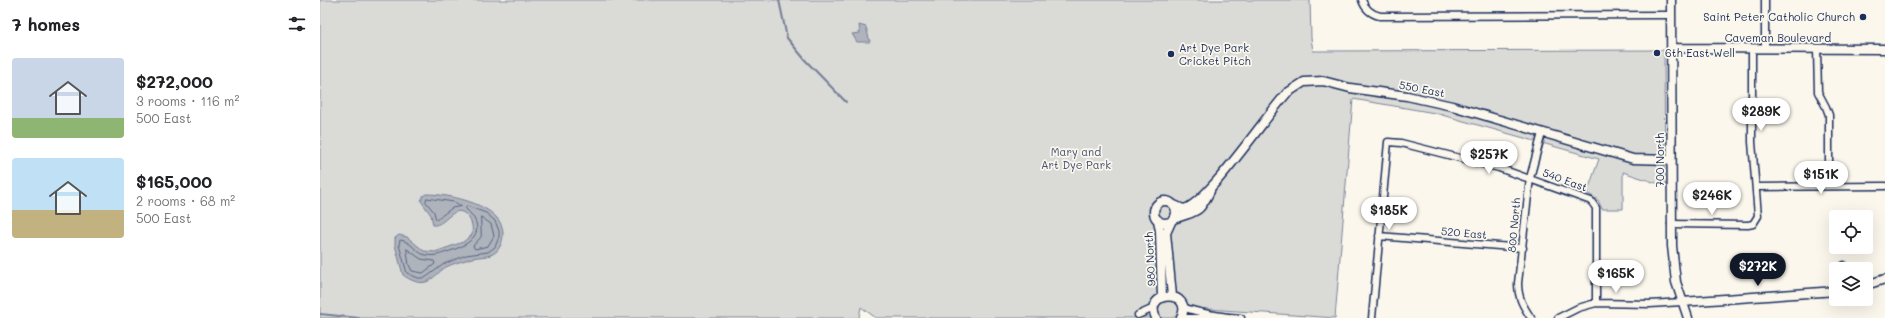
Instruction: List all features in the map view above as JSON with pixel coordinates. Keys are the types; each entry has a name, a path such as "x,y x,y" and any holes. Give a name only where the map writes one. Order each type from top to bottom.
{"street":[{"path":"1362,0 1366,9 1371,13 1380,16 1671,15"},
{"name":"700 North","path":"1671,0 1671,224 1674,271 1688,318"},
{"path":"1765,0 1765,48"},
{"name":"Caveman Boulevard","path":"1671,48 1885,50"},
{"path":"1671,224 1748,225 1753,224 1758,216 1752,142 1752,48"},
{"path":"1817,49 1818,92 1829,115 1829,186"},
{"name":"550 East","path":"1173,221 1198,210 1212,187 1284,96 1294,87 1309,81 1323,81 1350,88 1437,102 1633,159 1670,160"},
{"name":"800 North","path":"1531,318 1521,304 1518,293 1530,178 1542,133"},
{"name":"540 East","path":"1379,236 1388,142 1401,143 1499,168 1591,201 1594,204 1596,208 1596,303"},
{"path":"1756,187 1885,186"},
{"name":"550 East","path":"1174,205 1183,209 1191,207 1212,187"},
{"path":"1167,201 1174,205 1176,211 1173,221 1162,223 1158,220 1154,213 1156,205 1167,201"},
{"name":"980 North","path":"1158,220 1161,254 1162,297"},
{"name":"980 North","path":"1172,296 1166,233 1173,221"},
{"path":"1372,318 1379,236"},
{"name":"520 East","path":"1379,236 1522,248"},
{"path":"1873,283 1884,281"},
{"path":"1558,318 1578,308 1596,303 1650,304 1829,292"},
{"path":"1156,318 1154,308 1158,300 1162,297 1172,296 1179,300 1183,307 1190,310 1217,314 1219,317 1241,318"},
{"path":"1183,307 1181,318 1210,318"},
{"path":"1144,318 1138,315 1154,308"}],"green space":[{"name":"Mary and Art Dye Park","path":"320,0 1310,0 1311,38 1313,51 1664,50 1665,186 1623,172 1623,209 1602,209 1598,200 1587,193 1599,159 1435,113 1353,99 1335,318 1194,308 1172,318 876,318 861,307 859,318 320,318"}],"water":[{"path":"859,25 866,27 870,42 857,42 852,34 860,33"},
{"path":"426,194 448,196 474,203 495,216 501,224 503,234 502,243 497,251 490,255 448,266 426,282 414,281 403,275 395,245 395,238 399,235 407,237 424,251 435,252 463,242 472,235 472,225 468,217 459,211 450,215 437,225 433,225 431,215 421,201 423,196"}],"waterway":[{"path":"779,0 787,38 806,61 846,102"},
{"path":"320,314 359,318"}],"place":[{"name":"Saint Peter Catholic Church","path":"1863,17"},
{"name":"6th East Well","path":"1657,53"},
{"name":"Art Dye Park Cricket Pitch","path":"1171,54"}]}
